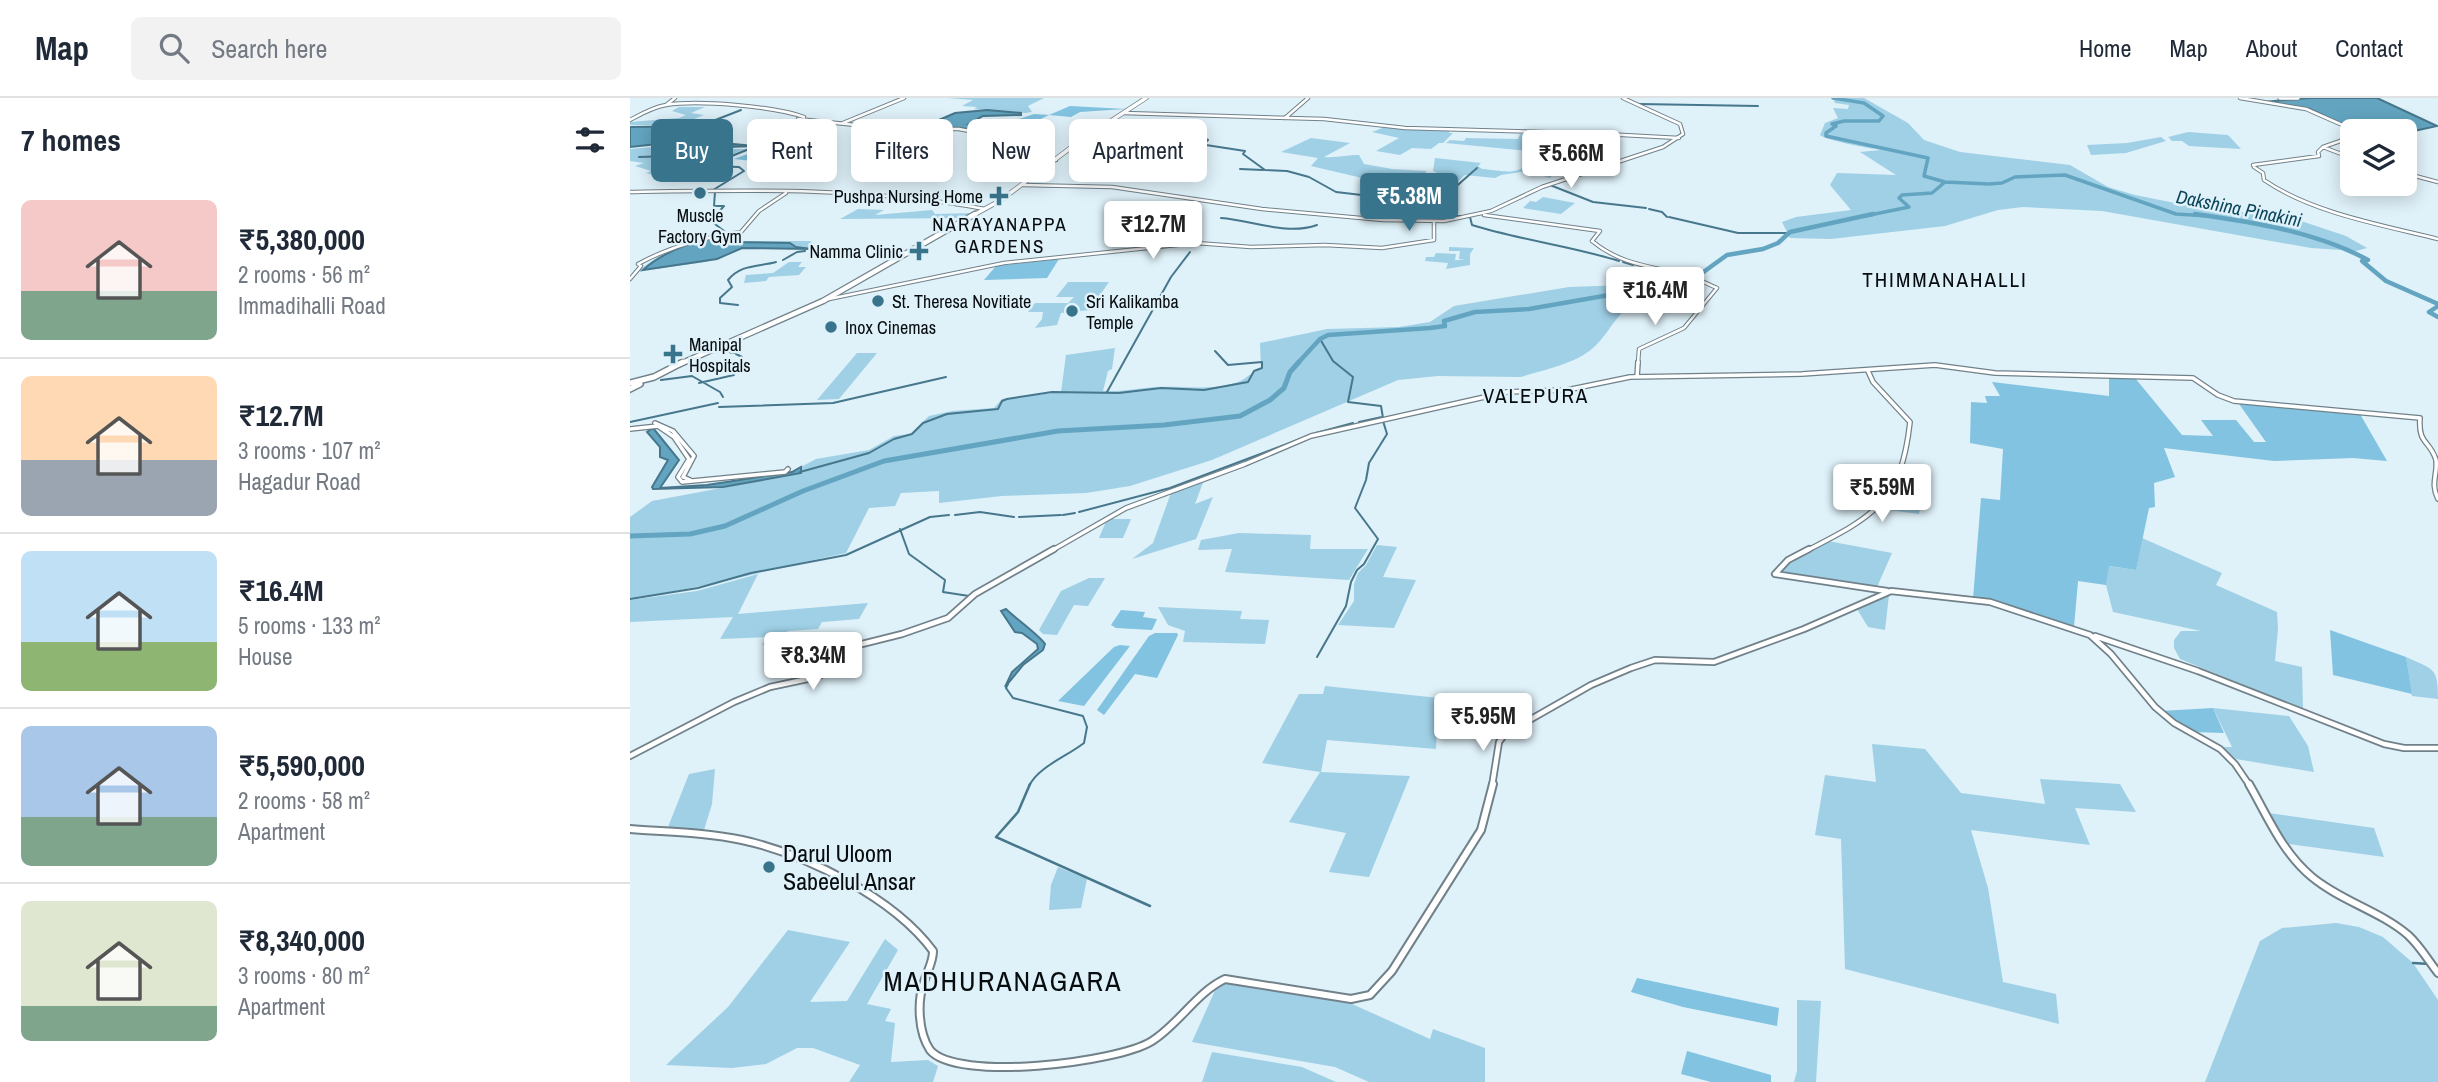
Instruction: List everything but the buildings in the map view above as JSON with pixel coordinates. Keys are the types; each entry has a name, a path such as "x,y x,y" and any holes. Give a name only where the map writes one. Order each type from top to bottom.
{"highway":[{"path":"2280,98 2298,98"}],"main road":[{"path":"1024,185 1147,98"},
{"path":"636,383 827,299 1002,200 1125,113"},
{"path":"636,383 827,299 1002,200"}],"street":[{"path":"665,105 675,98"},
{"path":"839,124 904,98"},
{"path":"1285,118 1308,98"},
{"path":"1481,215 1542,187 1659,149 1679,138 1684,131 1681,125 1623,98"},
{"path":"2240,98 2248,102 2306,109 2340,124"},
{"path":"630,120 649,109 665,105 715,105 806,116 797,120 894,129 932,127 966,130 979,149 990,152 1022,151 1056,160"},
{"path":"1125,113 1295,118 1386,127 1679,138"},
{"path":"2340,141 2323,147 2318,152 2319,156 2253,166 2263,173 2264,180 2287,193 2344,215 2438,239"},
{"path":"2323,147 2340,153"},
{"path":"2417,176 2438,182"},
{"path":"1024,185 1112,187 1259,208 1434,222 1481,215 1600,231 1592,241 1616,259 1645,269 1691,276 1717,290 1684,328 1639,349 1637,377"},
{"path":"630,192 760,190 942,201 986,209"},
{"path":"630,279 641,266 638,264 654,254 706,237 741,232 759,211 786,193"},
{"path":"827,299 1004,263 1196,243 1251,247 1325,245 1389,248 1434,240 1437,235 1434,222"},
{"path":"630,756 734,702 770,687 817,677 828,671 846,648 902,634 948,618 973,596 1126,508 1311,436 1507,392 1567,390 1637,377 1868,371 1935,365 1995,373 2193,378 2218,395 2234,401 2420,418 2419,434 2436,460 2433,489 2438,499"},
{"path":"1868,371 1873,382 1910,422 1899,483 1871,516 1788,560 1775,574 1891,592 1990,602 2198,671 2385,744 2404,748 2438,748"},
{"path":"630,428 665,428 689,459 678,477 680,482 787,470"},
{"path":"630,829 743,840 792,857 890,907 922,936 933,951 932,963 919,1000 928,1047 940,1059 991,1071 1015,1071 1110,1055 1134,1050 1153,1040 1214,984 1225,979 1351,999 1367,998 1392,971 1481,830 1492,789 1499,743 1505,734 1591,685 1631,668 1655,660 1714,662 1804,629 1891,592"},
{"path":"2090,635 2104,645 2158,711 2225,753 2237,767 2281,847 2302,869 2327,890 2404,932 2438,973"}],"shaded area":[{"path":"948,98 1044,98 1028,106 1032,112 1025,113 974,109 977,107 962,106 973,100"},
{"path":"1833,98 1864,98 1908,123 1924,140 1960,152 2070,165 2108,187 2135,195 2185,205 2295,219 2346,236 2367,248 2356,251 2311,248 2102,211 2023,207 1998,210 1945,226 1831,239 1790,238 1782,222 1796,217 1851,210 1830,185 1837,173 1896,175 1860,152 1881,150 1839,142 1820,135 1825,123 1838,118 1833,108 1848,109 1849,105 1835,103"},
{"path":"2309,98 2377,98 2437,126 2417,130 2417,119 2340,119 2340,123 2310,109 2263,102"},
{"path":"1070,106 1126,109 1080,112 1071,117 1049,115"},
{"path":"679,107 705,107 691,113 704,115 694,119 667,119 686,115 672,111"},
{"path":"987,110 1021,115 967,119 967,129 953,128 953,119 941,119 955,113"},
{"path":"1034,114 1049,115 1041,119 1019,119"},
{"path":"651,120 651,125 630,125 630,122"},
{"path":"630,127 651,127 651,145 630,147"},
{"path":"1385,127 1449,130 1449,133 1453,133 1443,143 1431,149 1412,148 1400,155 1376,151 1399,138 1372,132"},
{"path":"2188,132 2228,135 2241,149 2189,146 2182,141 2172,141 2168,137"},
{"path":"1520,134 1549,134 1538,145 1554,147 1548,153 1446,143 1450,140 1464,141 1466,138 1518,139"},
{"path":"2161,137 2166,141 2126,153 2091,155 2087,145 2127,143"},
{"path":"1311,138 1350,143 1324,157 1359,155 1364,164 1427,171 1419,179 1409,178 1408,183 1379,182 1311,166 1318,158 1281,152"},
{"path":"651,147 651,171 635,166 644,163 630,161 630,149"},
{"path":"733,149 746,149 733,154"},
{"path":"747,154 747,160 734,159"},
{"path":"1535,157 1544,158 1532,168 1555,171 1550,178 1528,171 1495,178 1465,175 1457,182 1433,171 1435,158 1481,163 1478,166 1482,169 1511,171 1523,168"},
{"path":"1543,197 1575,203 1561,214 1523,208 1530,201 1536,202"},
{"path":"858,209 884,210 875,215 932,210 935,214 974,213 965,218 840,219"},
{"path":"734,234 735,241 811,241 814,249 743,249 706,262 639,271 671,250 709,238"},
{"path":"731,236 731,242 790,243 796,247 811,249 742,248 717,259 643,270 684,246"},
{"path":"1449,247 1474,248 1470,254 1470,265 1446,269 1448,263 1425,261 1426,257 1434,257 1436,253 1456,254 1455,260 1465,260 1459,259 1460,251 1449,251"},
{"path":"1059,259 1047,278 984,280 996,266"},
{"path":"789,262 802,262 798,267 806,267 799,275 769,277 766,281 744,283 746,275 773,273"},
{"path":"1068,282 1109,282 1098,298 1100,309 1061,313 1057,325 1035,328 1042,319 1043,312 1028,312 1035,303 1068,303 1074,297 1056,297"},
{"path":"1628,285 1640,294 1638,301 1618,317 1586,354 1549,369 1521,377 1438,376 1398,380 1212,460 1130,486 1086,493 1002,496 939,503 939,491 901,493 895,506 869,508 846,553 711,584 630,598 630,517 652,501 801,473 801,467 816,459 869,450 894,436 910,434 929,416 952,411 994,408 1002,399 1061,392 1066,355 1115,348 1112,369 1108,371 1103,391 1228,385 1261,369 1260,343 1327,329 1399,327 1430,322 1454,306 1569,287"},
{"path":"857,353 877,353 839,399 817,400"},
{"path":"2109,378 2135,378 2182,435 2213,436 2201,420 2236,420 2254,442 2266,442 2239,404 2360,414 2387,461 2353,458 2274,461 2164,448 2175,477 2154,483 2155,507 2149,508 2136,570 2109,566 2106,585 2078,581 2074,627 1990,601 1973,599 1981,498 2000,500 2003,449 1970,443 1971,402 1987,403 1985,396 2000,396 1992,382 2109,396"},
{"path":"653,428 679,460 660,488 707,485 792,472 801,467 801,473 723,487 653,489 668,460 660,457 660,447 647,432"},
{"path":"1205,477 1195,504 1213,497 1196,539 1132,559 1153,543 1172,490"},
{"path":"1902,480 1924,484 1919,514 1881,509"},
{"path":"1107,519 1131,519 1123,538 1099,538"},
{"path":"1239,533 1311,535 1310,549 1368,549 1349,580 1225,572 1232,549 1198,550 1201,540"},
{"path":"2142,538 2222,573 2216,585 2277,612 2275,661 2302,667 2303,709 2180,659 2174,648 2174,640 2181,631 2201,631 2113,612 2106,585 2108,566 2136,570"},
{"path":"1828,541 1892,553 1877,587 1786,577 1778,573 1779,569"},
{"path":"1377,545 1397,547 1383,577 1416,580 1394,628 1338,625 1354,601 1354,584 1358,573 1366,565"},
{"path":"758,574 738,614 868,603 859,619 822,622 818,629 788,631 774,642 762,645 768,637 720,639 733,617 630,622 630,600 697,591"},
{"path":"1089,578 1105,578 1088,606 1074,605 1057,635 1043,634 1039,630 1061,591"},
{"path":"1889,595 1885,630 1868,627 1857,609"},
{"path":"1158,607 1242,611 1240,619 1269,620 1265,644 1183,642 1185,631 1168,625"},
{"path":"1006,609 1045,644 1043,650 1023,665 1005,687 1012,672 1038,649 1037,644 1022,633 1015,632 1001,611"},
{"path":"1121,610 1145,612 1143,617 1157,619 1152,630 1116,628 1111,625"},
{"path":"2330,630 2406,657 2412,694 2333,675"},
{"path":"1155,633 1178,635 1157,678 1135,674 1104,715 1097,710 1149,636"},
{"path":"1130,646 1084,706 1058,701 1114,647"},
{"path":"2406,657 2432,671 2437,681 2438,699 2412,696"},
{"path":"1325,686 1439,698 1436,749 1327,740 1321,772 1410,776 1369,877 1329,872 1346,833 1289,822 1320,772 1262,763 1299,694 1323,694"},
{"path":"2213,708 2289,716 2308,746 2314,772 2236,759 2222,747 2232,747"},
{"path":"2213,708 2224,733 2193,732 2160,711"},
{"path":"1872,744 1925,749 1961,793 2045,804 2040,779 2120,784 2136,812 2075,808 2090,845 1971,830 1988,888 2003,982 2056,994 2059,1024 1845,969 1841,839 1815,835 1825,775 1876,782"},
{"path":"715,769 712,804 704,830 668,827 689,774"},
{"path":"2268,813 2374,828 2384,857 2289,844"},
{"path":"1058,867 1087,879 1081,908 1049,910 1051,885"},
{"path":"2336,923 2359,927 2383,937 2413,963 2438,1000 2438,1082 2205,1082 2260,941 2282,928"},
{"path":"788,930 850,942 810,1002 847,1001 885,939 898,950 867,1004 891,1009 885,1021 895,1023 891,1062 928,1060 938,1066 933,1082 849,1082 860,1065 813,1048 797,1048 766,1064 732,1068 666,1065 728,1007"},
{"path":"1637,978 1779,1008 1777,1026 1683,1007 1631,992"},
{"path":"1227,983 1352,1004 1430,1039 1433,1029 1485,1048 1485,1082 1369,1082 1335,1067 1192,1042 1217,986"},
{"path":"1797,1000 1821,1001 1816,1082 1794,1082 1797,1071"},
{"path":"1687,1051 1771,1075 1771,1082 1711,1082 1681,1074"},
{"path":"1212,1052 1302,1067 1336,1082 1202,1082"}],"waterway":[{"name":"Dakshina Pinakini","path":"1833,98 1864,103 1883,116 1879,121 1844,121 1832,124 1836,126 1826,133 1826,136 1928,158 1924,176 1945,182"},
{"path":"1639,104 1758,106"},
{"path":"718,119 741,110"},
{"path":"1207,145 1245,151 1243,154 1265,170 1287,171 1309,177 1336,192 1413,201 1410,210 1415,216 1428,216"},
{"path":"713,190 744,171 739,167 707,166 747,150"},
{"path":"639,157 651,157"},
{"path":"1441,214 1451,191 1477,168"},
{"path":"1240,169 1263,170"},
{"name":"Dakshina Pinakini","path":"1945,182 1989,184 2002,183 2015,177 2065,175 2176,214 2206,216"},
{"path":"1865,216 1909,207 1899,198 1902,195 1932,193 1945,182"},
{"path":"1550,185 1593,202 1646,208"},
{"path":"715,192 714,206 724,206 711,221 728,234"},
{"path":"1649,209 1662,212 1667,217"},
{"path":"1297,364 1320,339 1328,335 1445,326 1444,321 1475,312 1529,309 1632,291 1639,286 1698,276 1727,255 1763,249 1778,243 1790,232 1873,214"},
{"name":"Dakshina Pinakini","path":"2195,214 2206,216"},
{"path":"1432,216 1466,216"},
{"name":"Dakshina Pinakini","path":"2206,216 2261,225 2327,242 2368,260 2362,261 2386,281 2438,304"},
{"path":"1470,217 1472,225 1619,261"},
{"path":"1669,217 1738,233 1789,233"},
{"path":"1221,218 1293,229 1317,225"},
{"path":"783,260 797,252 805,251"},
{"path":"1107,392 1171,277 1190,252"},
{"path":"738,305 720,303 720,298 732,287 728,280 738,271 776,262"},
{"path":"1623,262 1633,265"},
{"path":"1647,268 1659,270"},
{"path":"1687,274 1698,276"},
{"name":"Dakshina Pinakini","path":"2438,306 2429,312 2438,317"},
{"path":"1320,339 1333,361 1353,377 1348,402 1381,406 1383,418"},
{"path":"697,341 695,344 708,348"},
{"path":"718,350 734,353"},
{"path":"800,472 869,453 894,439 912,434 923,423 947,414 998,409 1002,401 1007,399 1052,392 1119,393 1161,388 1204,390 1248,382 1254,371 1262,368 1262,362 1228,365 1215,351"},
{"path":"703,382 734,375 732,370 742,357 736,354"},
{"path":"630,536 690,534 725,526 803,491 884,461 1058,431 1164,425 1240,416 1270,400 1284,388 1290,372 1299,362"},
{"path":"661,380 692,376 703,382"},
{"path":"719,407 833,403 946,377"},
{"path":"703,382 720,392 723,397"},
{"path":"630,422 718,403"},
{"path":"1359,422 1382,417"},
{"path":"1317,657 1346,606 1351,582 1357,570 1364,564 1378,539 1355,508 1366,480 1369,463 1387,434 1383,421"},
{"path":"1079,512 1170,488 1316,433 1353,423"},
{"path":"955,515 980,512 1014,517"},
{"path":"1063,515 1075,513"},
{"path":"900,530 930,517 949,515"},
{"path":"1019,517 1061,515"},
{"path":"630,599 698,588 751,573 846,555 900,530"},
{"path":"900,530 909,554 945,580 943,592 969,596"},
{"path":"1008,684 1006,688 1013,698 1083,716 1087,727 1084,743 1039,773 1030,785"},
{"path":"1030,785 1018,812 996,837 1150,906"},
{"path":"2413,963 2430,964"}],"place":[{"name":"Muscle Factory Gym","path":"700,193"},
{"name":"Pushpa Nursing Home","path":"999,196"},
{"name":"Namma Clinic","path":"919,251"},
{"name":"St. Theresa Novitiate","path":"878,301"},
{"name":"Sri Kalikamba Temple","path":"1072,311"},
{"name":"Inox Cinemas","path":"831,327"},
{"name":"Manipal Hospitals","path":"673,354"},
{"name":"Darul Uloom Sabeelul Ansar","path":"769,867"}],"district":[{"name":"NARAYANAPPA GARDENS","path":"1000,235"},
{"name":"THIMMANAHALLI","path":"1945,279"},
{"name":"VALEPURA","path":"1536,395"},
{"name":"MADHURANAGARA","path":"1003,981"}]}
